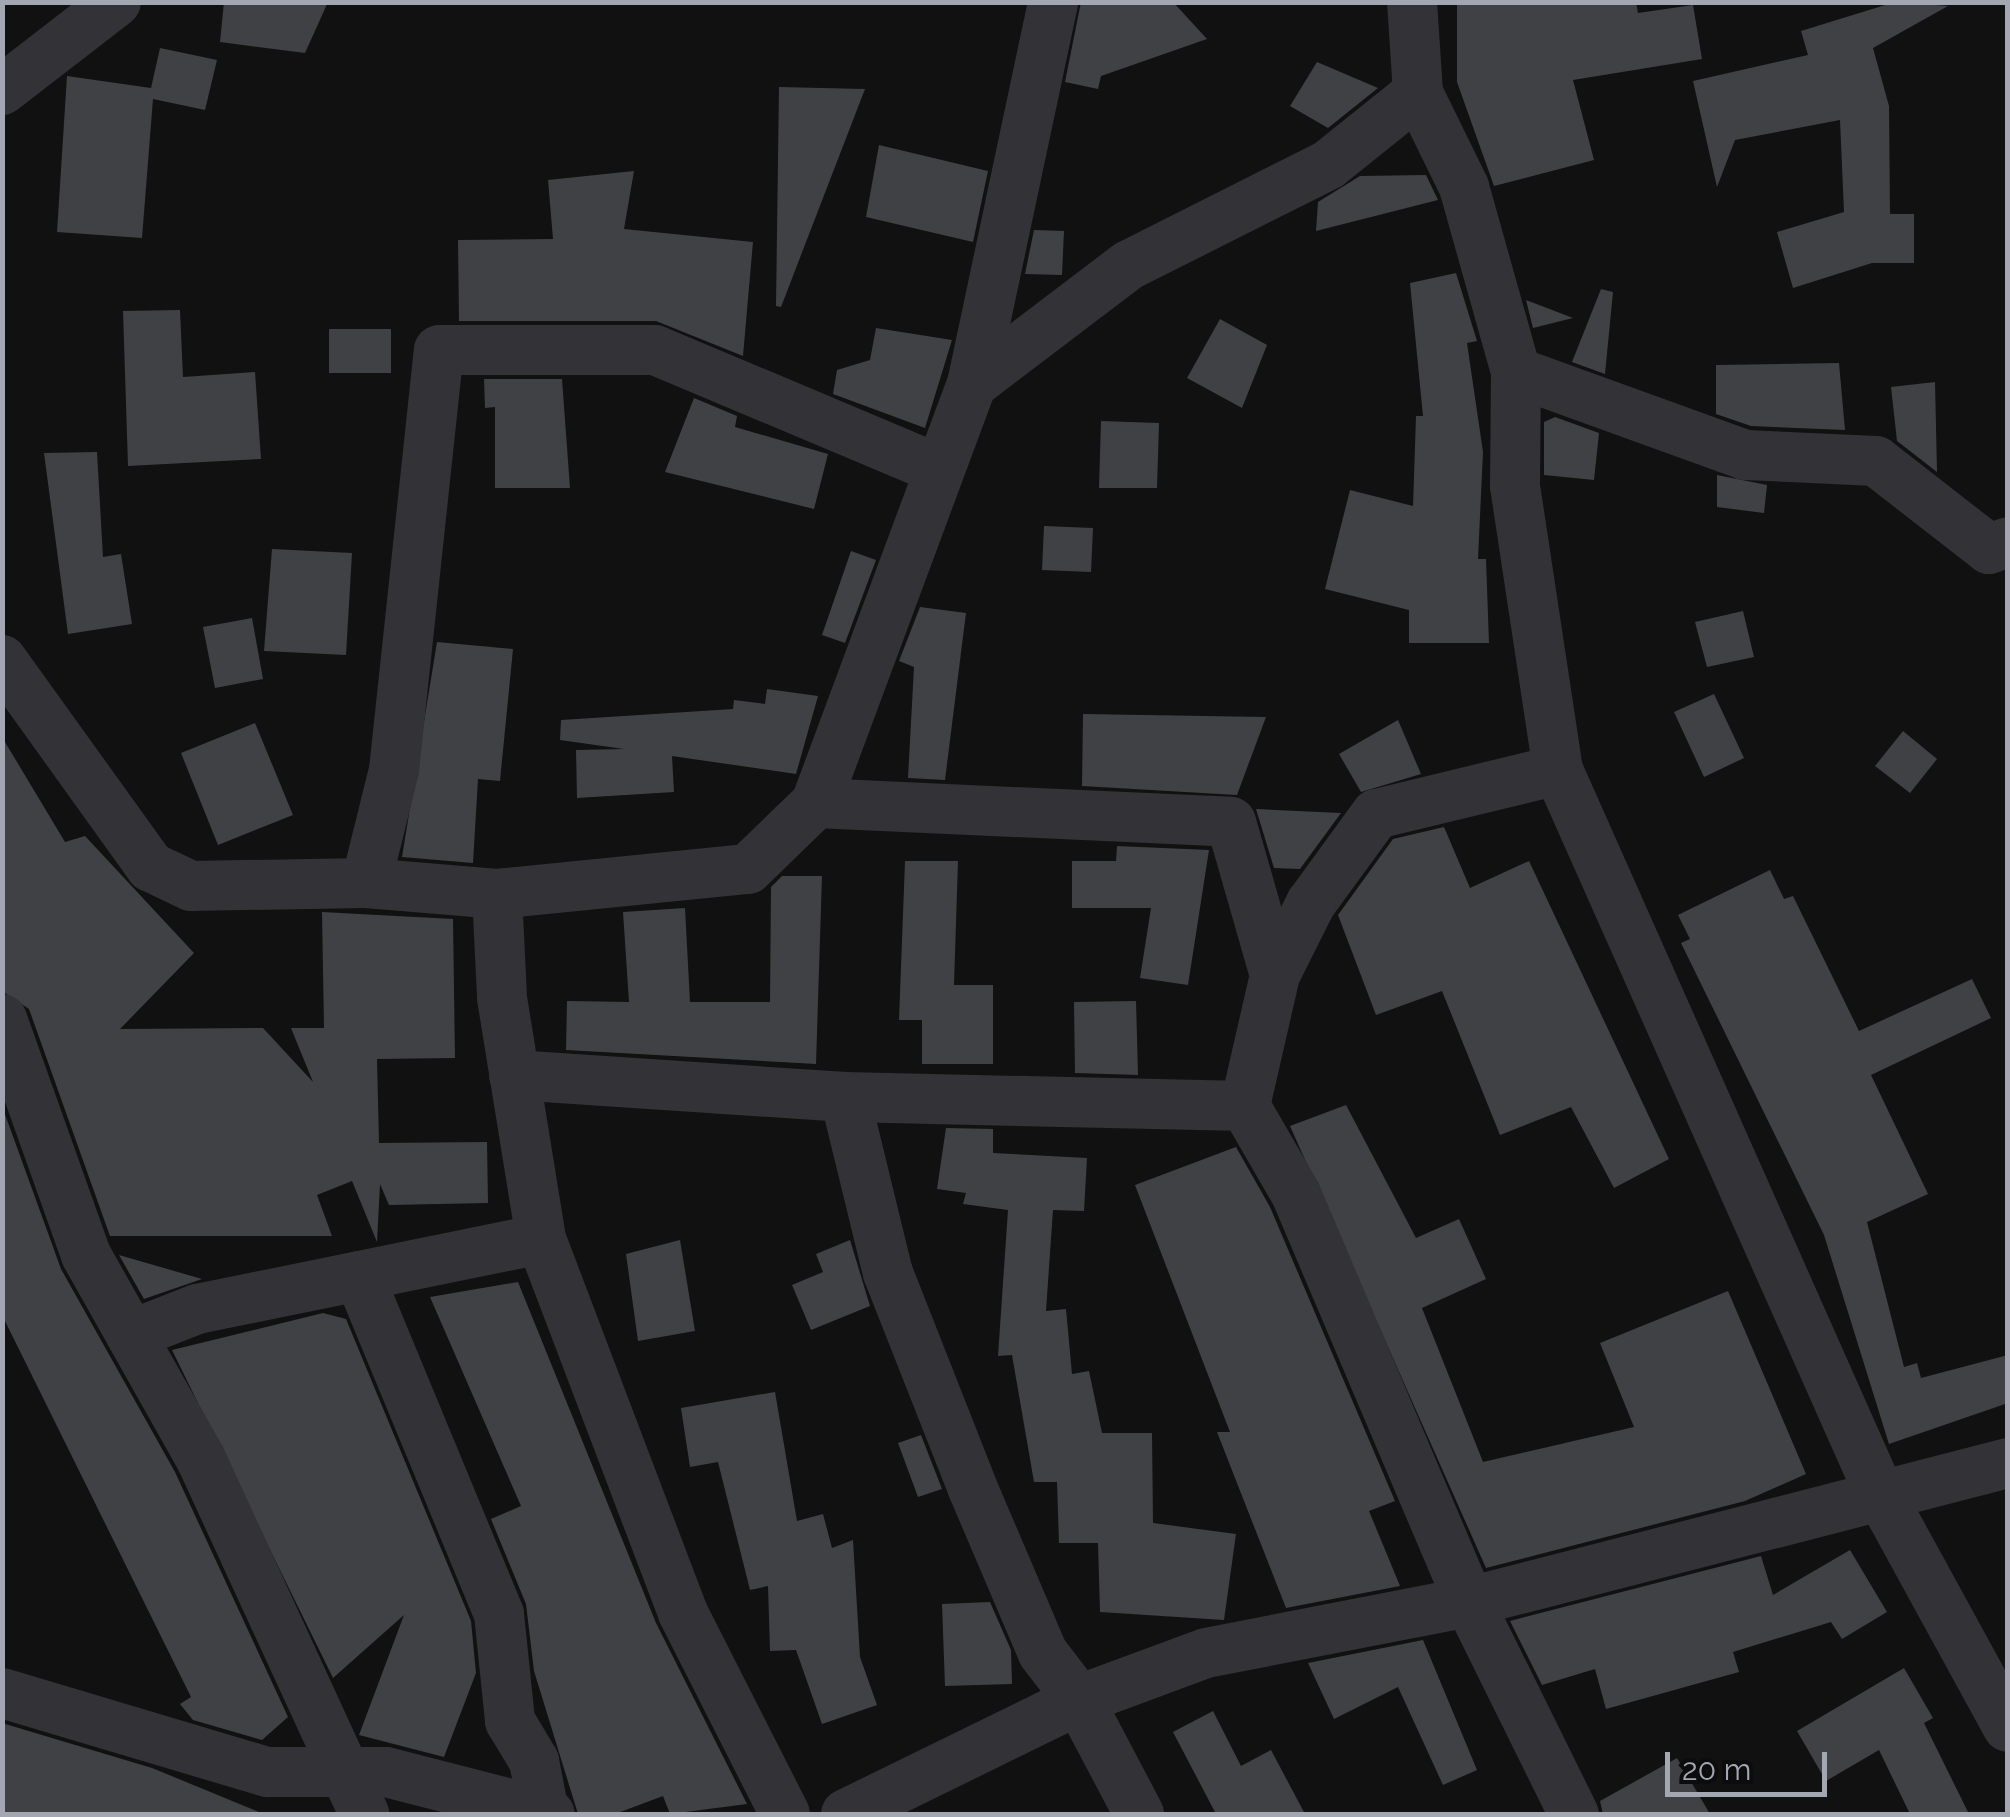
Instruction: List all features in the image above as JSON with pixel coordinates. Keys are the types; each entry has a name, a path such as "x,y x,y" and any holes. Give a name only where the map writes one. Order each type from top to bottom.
{"street":[{"path":"2,90 116,2"},
{"path":"2,660 151,867 192,886 366,883 496,894 748,869 816,803 936,468 972,384 1053,2"},
{"path":"1412,2 1418,93 1464,187 1516,372 1515,486 1558,770 1878,1490 2008,1727"},
{"path":"972,384 1129,264 1328,165 1418,93"},
{"path":"366,883 394,770 438,350 656,350 936,468"},
{"path":"1516,372 1745,455 1876,460 1990,549 2008,542"},
{"path":"1558,770 1376,814 1310,903 1275,975 1245,1106 1296,1194 1469,1602 1574,1814"},
{"path":"816,803 1232,822 1275,975"},
{"path":"496,894 514,1075 541,1239 684,1613 786,1814"},
{"path":"2,1019 86,1256 201,1459 355,1793"},
{"path":"514,1075 845,1097 1245,1106"},
{"path":"845,1097 888,1272 1042,1653 1079,1700 1139,1814"},
{"path":"130,1334 197,1308 541,1239"},
{"path":"2,1693 267,1772 355,1793 386,1772 547,1814 534,1761 510,1721 499,1614 360,1276"},
{"path":"846,1814 1079,1700 1206,1653 1469,1602 1878,1490 2008,1463"}],"building":[{"path":"224,2 328,2 305,53 220,42"},
{"path":"1081,2 1173,2 1207,39 1101,76 1098,89 1065,82"},
{"path":"1457,2 1636,2 1638,13 1693,5 1702,59 1573,80 1594,160 1494,186 1457,82"},
{"path":"1895,2 1948,6 1873,48 1889,106 1890,214 1914,214 1914,263 1872,263 1793,288 1777,232 1844,212 1840,120 1735,140 1717,187 1693,81 1808,55 1801,31"},
{"path":"160,48 217,60 205,110 153,99 142,238 57,232 67,76 151,88"},
{"path":"1317,62 1378,88 1328,128 1290,106"},
{"path":"779,87 865,89 781,307 776,306"},
{"path":"879,145 988,171 973,242 866,217"},
{"path":"634,171 624,229 753,242 743,356 656,321 459,321 458,240 553,239 548,180"},
{"path":"1426,175 1438,200 1316,231 1318,202 1360,176"},
{"path":"1034,230 1064,231 1062,275 1025,274"},
{"path":"1456,273 1477,341 1467,343 1483,452 1478,559 1486,559 1489,643 1409,643 1409,610 1325,589 1350,490 1413,506 1416,416 1423,416 1410,283"},
{"path":"1601,289 1613,292 1605,374 1572,362"},
{"path":"1526,300 1573,318 1533,328"},
{"path":"180,310 183,377 255,372 261,459 128,466 123,311"},
{"path":"1220,319 1267,345 1242,408 1187,378"},
{"path":"876,328 952,340 925,428 833,394 837,370 870,360"},
{"path":"329,329 391,329 391,373 329,373"},
{"path":"1839,363 1845,430 1751,426 1716,414 1716,365"},
{"path":"484,379 562,379 570,488 495,488 495,407 485,408"},
{"path":"1935,382 1937,472 1897,441 1891,387"},
{"path":"694,398 737,416 735,427 828,454 814,509 665,472"},
{"path":"1555,417 1599,433 1594,480 1544,475 1544,422"},
{"path":"1101,421 1159,423 1157,488 1099,488"},
{"path":"97,452 103,557 121,554 132,624 68,634 44,453"},
{"path":"1717,475 1767,485 1764,513 1717,507"},
{"path":"1044,526 1093,528 1091,572 1042,570"},
{"path":"272,549 352,553 346,655 264,651"},
{"path":"851,551 876,560 845,643 822,635"},
{"path":"920,607 966,613 945,780 908,778 914,667 899,661"},
{"path":"1743,611 1754,657 1707,667 1695,622"},
{"path":"252,618 263,679 215,688 203,627"},
{"path":"437,642 513,649 500,781 478,779 473,863 402,857"},
{"path":"767,689 818,696 796,774 672,756 674,792 577,798 576,750 624,749 560,740 561,720 733,709 734,700 765,704"},
{"path":"1714,694 1744,758 1704,777 1674,712"},
{"path":"1083,714 1266,717 1237,795 1082,786"},
{"path":"1398,720 1421,774 1361,792 1339,754"},
{"path":"255,723 293,815 218,845 181,753"},
{"path":"1903,731 1937,759 1910,793 1875,766"},
{"path":"2,737 65,842 85,836 194,953 120,1029 263,1028 313,1082 291,1028 324,1028 322,912 453,919 455,1058 377,1059 379,1143 487,1142 488,1203 389,1205 380,1184 377,1242 352,1181 317,1195 332,1236 110,1236 29,1009 2,991"},
{"path":"1256,809 1341,813 1300,869 1274,868"},
{"path":"1444,827 1470,888 1529,861 1669,1159 1614,1188 1571,1107 1500,1135 1442,991 1376,1015 1338,915 1393,839"},
{"path":"1117,846 1209,850 1188,985 1140,978 1151,908 1072,908 1072,861 1116,861"},
{"path":"905,861 958,861 954,985 993,985 993,1064 922,1064 922,1020 899,1020"},
{"path":"1770,870 1784,899 1793,896 1859,1031 1972,979 1991,1018 1871,1075 1928,1194 1867,1222 1904,1367 1917,1363 1921,1378 2008,1355 2008,1403 1889,1444 1824,1235 1681,943 1690,939 1678,915"},
{"path":"782,876 822,876 816,1064 566,1050 567,1001 629,1002 623,912 685,908 690,1002 770,1002 771,887"},
{"path":"1136,1001 1138,1075 1075,1073 1074,1002"},
{"path":"1346,1105 1416,1238 1459,1219 1486,1279 1422,1308 1483,1462 1634,1427 1600,1343 1728,1291 1806,1474 1745,1501 1486,1568 1290,1126"},
{"path":"2,1106 61,1269 175,1472 288,1717 262,1740 193,1720 180,1704 191,1697 2,1315"},
{"path":"946,1128 993,1129 993,1153 1087,1158 1084,1211 1053,1210 1046,1311 1066,1309 1072,1374 1089,1371 1102,1433 1152,1433 1153,1523 1236,1534 1224,1620 1100,1612 1098,1543 1059,1543 1057,1482 1034,1482 1012,1355 998,1356 1008,1210 963,1204 966,1193 937,1189"},
{"path":"1236,1147 1270,1207 1395,1501 1369,1511 1400,1586 1286,1608 1217,1432 1230,1432 1135,1185"},
{"path":"680,1240 695,1331 638,1341 626,1254"},
{"path":"850,1240 870,1306 811,1330 792,1285 823,1272 816,1254"},
{"path":"119,1255 202,1279 144,1299"},
{"path":"518,1282 656,1623 747,1804 670,1814 663,1796 615,1814 578,1814 534,1671 526,1604 491,1519 521,1506 430,1297"},
{"path":"323,1313 346,1319 471,1621 476,1673 444,1757 359,1735 404,1615 333,1678 172,1350"},
{"path":"775,1392 797,1521 823,1514 832,1548 853,1540 860,1657 877,1705 822,1724 796,1650 770,1651 768,1586 750,1590 718,1462 690,1467 681,1408"},
{"path":"921,1435 942,1489 918,1497 898,1443"},
{"path":"1850,1550 1887,1612 1842,1639 1831,1622 1733,1652 1739,1672 1606,1709 1595,1669 1542,1685 1510,1621 1761,1556 1773,1595"},
{"path":"990,1602 1011,1650 1012,1684 945,1686 942,1604"},
{"path":"1423,1640 1477,1770 1443,1785 1398,1687 1334,1719 1308,1663"},
{"path":"1904,1668 1933,1718 1924,1723 1969,1814 1910,1814 1879,1750 1826,1781 1797,1731"},
{"path":"1213,1711 1241,1766 1271,1750 1305,1814 1216,1814 1173,1732"},
{"path":"2,1723 152,1768 264,1814 2,1814"},
{"path":"1677,1758 1710,1814 1603,1814 1600,1801"}]}
